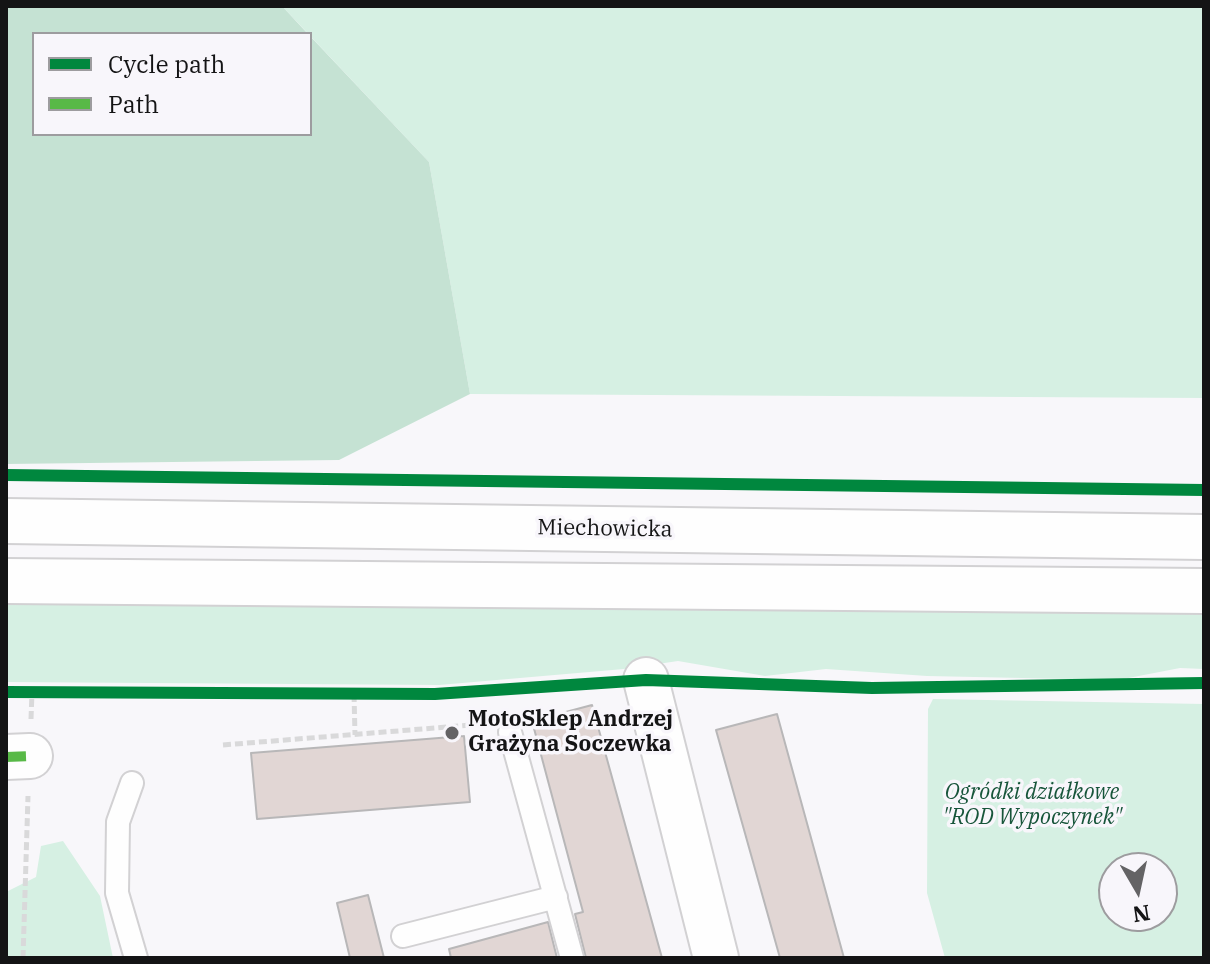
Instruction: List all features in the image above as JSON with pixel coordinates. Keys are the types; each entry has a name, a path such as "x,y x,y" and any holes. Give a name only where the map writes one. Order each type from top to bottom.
{"main road":[{"name":"Miechowicka","path":"6,521 1204,537"},
{"path":"6,581 1204,591"},
{"path":"646,680 716,958"}],"lane":[{"path":"510,732 572,958"},
{"path":"132,783 118,822 117,893 136,958"},
{"path":"403,936 556,897"}],"path":[{"path":"6,692 435,694 646,680 872,688 989,686"},
{"path":"23,958 18,757 32,692"},
{"path":"354,694 355,735"},
{"path":"223,745 499,723 510,732"}],"green space":[{"path":"6,6 282,6 306,32 32,32 32,136 312,136 312,38 429,162 470,394 339,460 6,464"},
{"path":"282,6 1204,6 1204,398 470,394 429,162 312,38 312,32 306,32"},
{"path":"6,598 1204,609 1204,669 1180,668 1118,680 927,676 826,669 765,676 678,661 624,669 439,685 6,682"},
{"name":"Ogródki działkowe \"ROD Wypoczynek\"","path":"933,699 1204,704 1204,958 945,958 927,893 928,709"},
{"path":"63,841 100,896 113,958 6,958 6,892 36,877 41,846"}],"building":[{"path":"592,705 662,958 586,958 575,914 583,912 532,721"},
{"path":"777,714 844,958 780,958 716,730"},
{"path":"464,736 470,802 257,819 251,753"},
{"path":"368,895 384,958 350,958 337,903"},
{"path":"548,922 557,958 451,958 449,949"}],"marked path":[{"path":"6,757 30,756"}],"cycle path":[{"path":"6,475 1204,490"},
{"path":"6,692 435,694 646,680 872,688 1204,683"}],"place":[{"name":"MotoSklep Andrzej Grażyna Soczewka","path":"452,733"}]}
